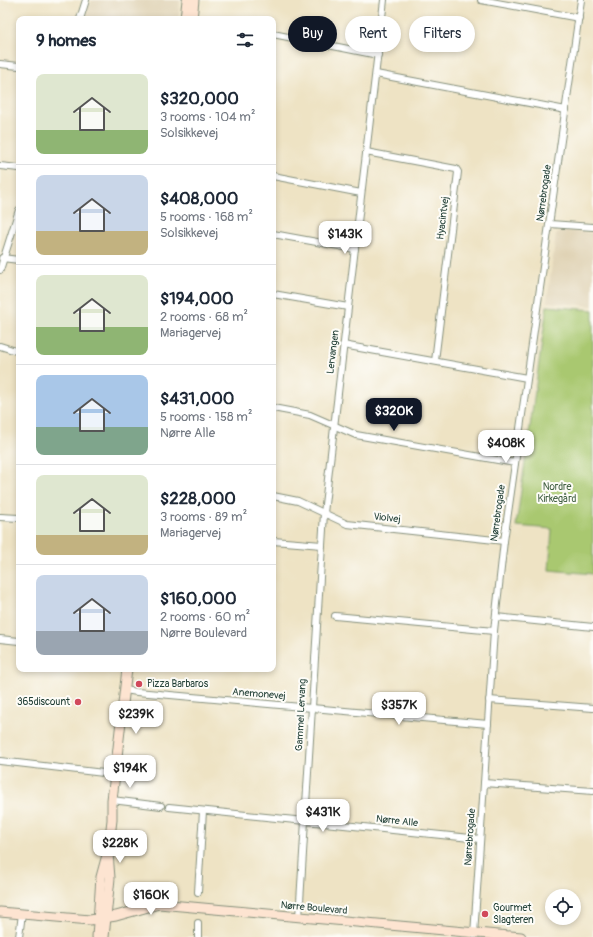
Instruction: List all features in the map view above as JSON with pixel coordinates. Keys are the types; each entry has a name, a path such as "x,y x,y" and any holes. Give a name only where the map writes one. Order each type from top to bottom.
{"street":[{"path":"81,16 86,0"},
{"path":"185,16 187,0"},
{"path":"192,16 194,0"},
{"name":"Lervangen","path":"324,513 384,0"},
{"path":"481,0 579,18"},
{"name":"Nørrebrogade","path":"474,935 494,631 504,541 581,0"},
{"path":"276,35 378,54"},
{"path":"0,64 16,66"},
{"path":"376,74 566,110"},
{"name":"Hyacintvej","path":"366,152 456,169 458,172 435,361"},
{"path":"0,166 16,168"},
{"path":"276,177 362,193"},
{"path":"0,270 2,258 16,218"},
{"path":"550,224 593,227"},
{"path":"276,235 355,249"},
{"path":"2,258 16,260"},
{"path":"276,295 348,307"},
{"path":"344,345 527,378"},
{"path":"0,346 16,351"},
{"path":"276,409 310,416 356,435 515,463"},
{"name":"Violvej","path":"276,497 298,501 347,524 504,541"},
{"name":"Gammel Lervang","path":"299,918 324,513"},
{"path":"0,516 16,518"},
{"path":"276,541 322,545"},
{"path":"335,616 494,631"},
{"path":"496,617 593,627"},
{"path":"0,639 16,641"},
{"path":"127,672 128,691"},
{"path":"97,937 110,878 108,853 128,691 132,672"},
{"name":"Anemonevej","path":"128,691 488,724"},
{"path":"490,700 593,708"},
{"path":"0,761 118,775"},
{"path":"484,783 593,790"},
{"path":"115,801 160,806"},
{"name":"Nørre Alle","path":"169,807 480,839"},
{"path":"198,892 204,811"},
{"name":"Nørre Boulevard","path":"0,912 85,920 102,918 159,904 474,935 522,937"},
{"path":"19,937 22,914"},
{"path":"102,918 104,937"},
{"path":"198,923 198,937"}],"shaded area":[{"path":"92,0 180,0 178,16 86,16"},
{"path":"562,230 593,233 593,306 547,302 556,235"}],"green space":[{"name":"Nordre Kirkegård","path":"547,306 593,310 593,574 549,570 552,529 516,526"}],"place":[{"name":"Pizza Barbaros","path":"139,684"},
{"name":"365discount","path":"78,702"},
{"name":"Gourmet Slagteren","path":"485,914"}]}
